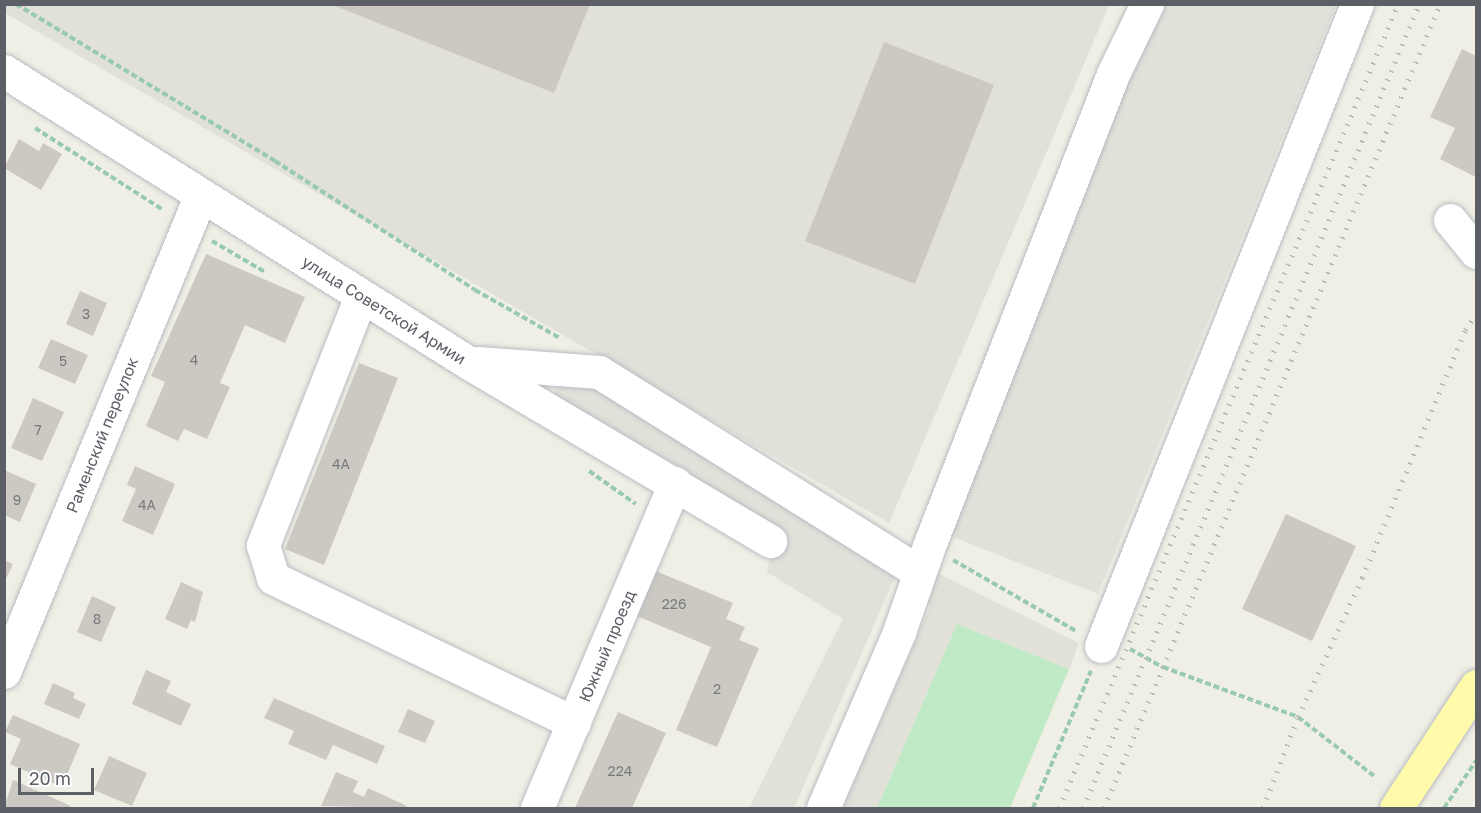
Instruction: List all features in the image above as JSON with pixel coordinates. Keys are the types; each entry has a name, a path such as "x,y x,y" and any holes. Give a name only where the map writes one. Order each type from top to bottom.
{"main road":[{"path":"1396,808 1476,686"}],"street":[{"path":"823,808 899,632 924,559 1113,74 1147,4"},
{"path":"1101,646 1357,4"},
{"name":"улица Советской Армии","path":"4,71 194,212 361,296 469,363 770,541"},
{"name":"Раменский переулок","path":"4,672 194,212"},
{"path":"1450,220 1476,252"},
{"path":"361,296 263,545 273,578 574,723"},
{"path":"469,363 599,372 924,559"},
{"name":"Южный проезд","path":"537,808 675,483"}],"path":[{"path":"16,4 275,161 475,290 562,340"},
{"path":"33,127 194,212"},
{"path":"924,559 1101,646 1129,648 1163,667 1298,717 1374,776"},
{"path":"1033,808 1101,646"},
{"path":"1444,808 1476,761"}],"shaded area":[{"path":"5,4 1109,5 889,523 5,13"},
{"path":"1164,5 1336,5 1098,594 951,536 1127,82"},
{"path":"582,379 895,577 794,808 749,808 843,619 767,572 774,540 550,400 561,381"},
{"path":"927,568 1079,643 1069,669 957,624 877,808 843,808 930,607 917,592"}],"green space":[{"path":"957,624 1069,669 1010,808 877,808"}],"building":[{"path":"330,4 590,4 554,93"},
{"path":"884,42 994,85 915,284 805,241"},
{"path":"1462,49 1476,56 1476,177 1440,159 1455,128 1430,117"},
{"path":"19,139 39,151 43,143 62,154 41,190 4,168"},
{"path":"206,254 305,297 285,343 245,325 220,383 230,387 207,439 184,429 178,441 146,426 165,382 151,376"},
{"path":"80,291 107,303 93,336 66,324"},
{"path":"51,339 88,355 75,384 38,368"},
{"path":"359,363 398,378 324,565 285,549"},
{"path":"33,398 64,412 42,461 11,448"},
{"path":"135,466 175,484 153,535 122,521 136,489 127,485"},
{"path":"4,470 36,484 20,522 4,515"},
{"path":"1286,514 1356,546 1312,641 1242,609"},
{"path":"4,560 13,564 4,583"},
{"path":"651,569 733,603 726,619 745,627 739,640 759,648 717,747 676,730 711,647 632,614"},
{"path":"181,582 203,592 195,622 191,620 187,629 165,619"},
{"path":"92,596 116,607 101,642 77,632"},
{"path":"146,670 171,681 166,692 191,704 181,726 132,704"},
{"path":"53,683 75,693 73,698 86,704 79,719 44,704"},
{"path":"274,698 385,746 377,764 333,745 326,760 288,744 294,731 264,718"},
{"path":"408,709 435,721 425,743 398,732"},
{"path":"618,712 666,733 632,808 575,808"},
{"path":"13,715 80,744 62,787 10,764 21,739 5,732"},
{"path":"109,756 147,773 132,806 94,790"},
{"path":"336,772 358,781 353,792 364,797 368,788 407,806 406,808 321,806"},
{"path":"13,780 71,806 70,808 4,808"}],"railway":[{"path":"1059,808 1398,4"},
{"path":"1083,808 1419,4"},
{"path":"1104,808 1440,4"},
{"path":"1263,808 1298,717 1362,578 1465,330 1476,314"}]}
